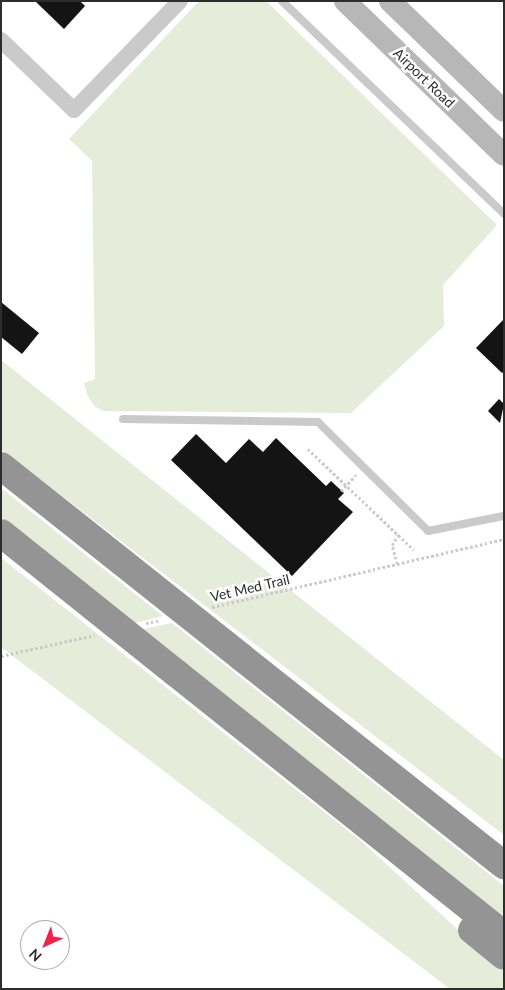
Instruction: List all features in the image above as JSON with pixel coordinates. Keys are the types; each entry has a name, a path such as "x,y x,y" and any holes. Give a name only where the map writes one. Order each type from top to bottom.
{"highway":[{"path":"1,466 504,865"},
{"path":"1,533 504,935"},
{"path":"390,773 504,854"},
{"path":"418,867 458,918 504,956"}],"main road":[{"name":"Airport Road","path":"345,1 504,155"},
{"path":"390,1 504,111"}],"street":[{"path":"1,40 74,110 180,1"}],"lane":[{"path":"282,1 504,214"},
{"path":"123,419 312,421 428,532 504,516"}],"path":[{"path":"308,448 414,550"},
{"path":"341,491 362,468"},
{"path":"397,564 392,545 398,535"},
{"name":"Vet Med Trail","path":"202,610 504,538"},
{"path":"135,626 164,619"},
{"path":"1,656 106,632"}],"green space":[{"path":"199,1 266,1 497,225 443,285 444,326 351,413 104,411 94,406 87,394 84,383 95,379 92,161 69,139"},
{"path":"1,360 504,760 504,835 1,449"},
{"path":"1,488 163,616 135,623 72,574 1,517"},
{"path":"1,558 360,840 504,972 504,989 450,989 1,647"},
{"path":"172,623 504,886 504,918 143,629"}],"building":[{"path":"35,1 80,1 85,6 64,29"},
{"path":"1,302 39,333 22,354 1,337"},
{"path":"504,319 504,371 502,373 476,348"},
{"path":"499,399 504,404 500,423 488,411"},
{"path":"196,434 226,463 249,439 263,452 276,438 326,486 331,481 344,493 338,499 353,512 292,576 171,460"}]}
